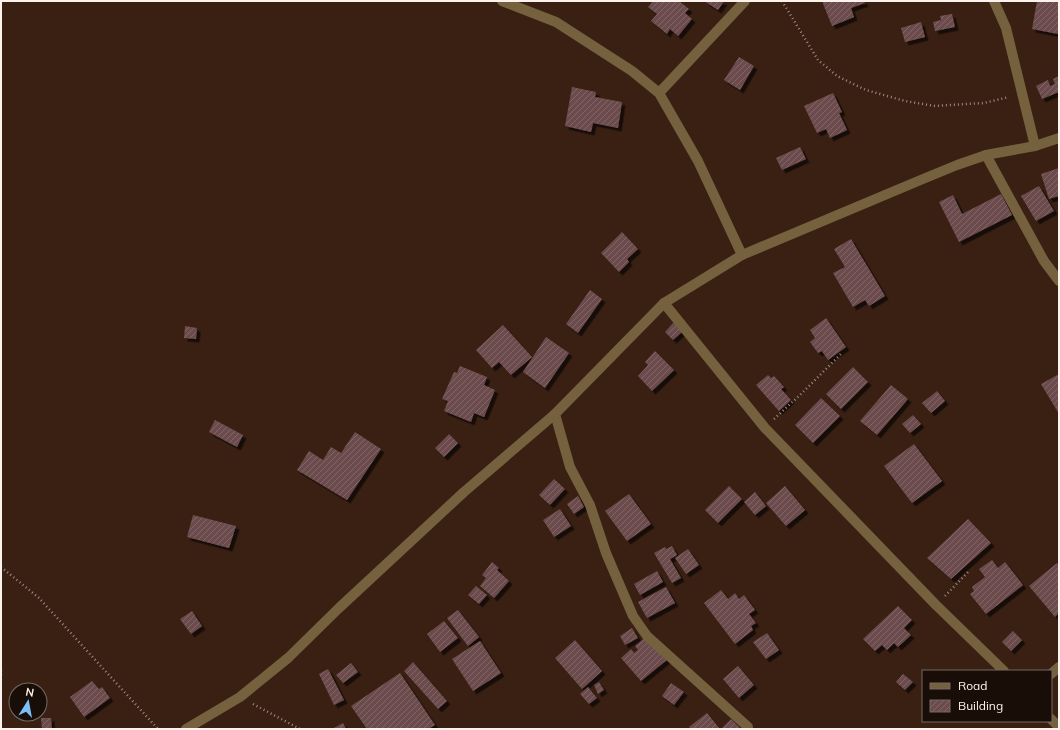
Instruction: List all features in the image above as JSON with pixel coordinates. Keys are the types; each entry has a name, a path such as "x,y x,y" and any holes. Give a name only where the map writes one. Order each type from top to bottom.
{"street":[{"path":"502,1 556,22 632,71 659,92 698,161 742,255"},
{"path":"659,92 745,1"},
{"path":"994,1 1006,28 1035,146"},
{"path":"186,729 240,697 288,658 339,608 459,497 555,414 664,303 742,255 957,165 986,155 1035,146 1059,138"},
{"path":"986,155 1044,261 1059,281"},
{"path":"664,303 765,428 936,605 1003,670"},
{"path":"555,414 570,467 590,505 606,553 633,616 648,636 748,727"}],"path":[{"path":"782,1 818,60 837,76 866,90 904,101 935,106 984,103 1021,94"},
{"path":"765,428 842,352"},
{"path":"1,566 39,598 158,729"},
{"path":"936,605 970,571"},
{"path":"1,670 1,676"},
{"path":"240,697 300,729"}],"building":[{"path":"653,1 679,1 689,9 685,13 692,19 678,36 670,29 667,34 651,21 657,14 648,7"},
{"path":"704,1 724,1 718,10"},
{"path":"822,1 864,1 865,3 851,8 854,17 832,26"},
{"path":"1037,1 1059,1 1058,34 1032,29"},
{"path":"952,14 955,27 935,31 933,22 941,20 940,16"},
{"path":"921,22 925,37 905,42 901,28"},
{"path":"739,57 754,66 740,90 724,80"},
{"path":"1059,76 1059,92 1042,99 1036,86 1048,80 1050,86 1055,84 1053,79"},
{"path":"572,87 596,92 595,97 622,102 618,128 593,123 591,132 565,126"},
{"path":"833,93 842,112 839,113 847,130 830,138 826,129 817,133 804,106"},
{"path":"800,147 806,159 782,170 776,158"},
{"path":"1059,168 1059,196 1049,199 1041,174"},
{"path":"1039,186 1054,211 1036,221 1021,196"},
{"path":"1001,194 1012,215 959,242 939,202 953,195 962,214"},
{"path":"622,232 638,249 627,259 629,262 619,272 601,253"},
{"path":"851,239 885,296 869,306 865,300 853,307 833,273 845,267 834,249"},
{"path":"590,290 602,299 578,333 566,324"},
{"path":"826,318 846,347 828,360 822,351 818,353 810,342 815,338 810,330"},
{"path":"674,322 683,331 673,340 665,332"},
{"path":"503,325 532,357 511,375 499,362 492,368 476,350"},
{"path":"185,326 197,328 196,339 184,338"},
{"path":"546,337 569,353 545,388 523,372"},
{"path":"655,351 674,370 652,391 638,376 648,365 645,362"},
{"path":"460,366 487,377 484,385 495,390 484,417 474,413 471,422 444,411 448,401 442,399 454,372 457,373"},
{"path":"853,367 868,382 841,409 826,394"},
{"path":"1059,374 1059,414 1041,384"},
{"path":"768,375 771,378 774,376 784,387 781,389 791,400 779,411 756,385"},
{"path":"891,385 908,399 877,435 860,421"},
{"path":"937,391 945,401 931,413 922,403"},
{"path":"821,398 840,416 813,443 795,425"},
{"path":"913,415 921,424 910,433 902,424"},
{"path":"215,420 243,435 237,447 209,432"},
{"path":"355,432 381,449 347,500 297,470 309,451 323,460 331,447 341,453"},
{"path":"449,434 458,443 444,457 435,448"},
{"path":"914,444 942,481 912,503 884,466"},
{"path":"554,479 565,489 550,505 539,495"},
{"path":"729,486 742,499 718,523 705,510"},
{"path":"785,486 805,510 786,526 766,503"},
{"path":"755,492 766,506 755,515 744,502"},
{"path":"629,494 651,524 627,541 605,511"},
{"path":"578,496 584,507 574,514 567,504"},
{"path":"560,509 571,526 554,537 543,520"},
{"path":"193,515 236,526 229,548 187,537"},
{"path":"968,519 991,543 951,579 927,558"},
{"path":"672,546 677,555 670,559 681,578 672,583 654,553 665,547 666,549"},
{"path":"688,549 699,565 686,574 675,558"},
{"path":"992,560 998,568 1005,562 1023,585 986,614 970,594 974,591 972,587 985,577 979,569"},
{"path":"492,562 499,568 497,570 509,581 494,598 480,586 486,578 482,575"},
{"path":"1057,563 1059,566 1059,613 1055,617 1029,586"},
{"path":"657,571 663,582 640,595 634,584"},
{"path":"476,586 487,595 479,604 468,595"},
{"path":"666,587 675,603 647,618 638,602"},
{"path":"721,590 728,599 735,593 739,599 744,595 755,610 749,614 756,623 751,626 753,630 735,644 704,603"},
{"path":"898,606 912,620 904,628 911,635 898,647 894,643 887,650 882,645 875,651 863,639"},
{"path":"458,610 479,637 468,646 447,618"},
{"path":"192,611 202,626 191,634 180,619"},
{"path":"444,621 458,638 440,652 427,634"},
{"path":"632,628 638,638 625,645 620,636"},
{"path":"1013,631 1022,640 1011,651 1002,642"},
{"path":"767,633 779,650 766,659 753,642"},
{"path":"648,635 668,659 641,681 621,658 631,649 634,653 638,650 635,646"},
{"path":"575,640 602,671 582,689 555,658"},
{"path":"480,641 501,673 473,691 452,659"},
{"path":"413,662 447,701 438,709 404,671"},
{"path":"351,663 358,672 343,683 336,675"},
{"path":"738,666 754,685 739,698 723,679"},
{"path":"328,669 344,700 334,705 319,674"},
{"path":"400,673 435,725 428,729 367,729 351,706"},
{"path":"903,674 913,682 905,690 896,682"},
{"path":"92,681 99,689 102,687 110,698 84,717 70,697"},
{"path":"599,682 604,690 598,694 594,685"},
{"path":"671,683 684,692 674,705 662,696"},
{"path":"588,687 597,698 589,704 580,694"},
{"path":"707,713 720,729 691,729 689,727"},
{"path":"48,718 51,718 52,729 42,729 41,722 48,722"},
{"path":"731,719 741,729 721,729"},
{"path":"343,723 346,729 332,729"}]}
